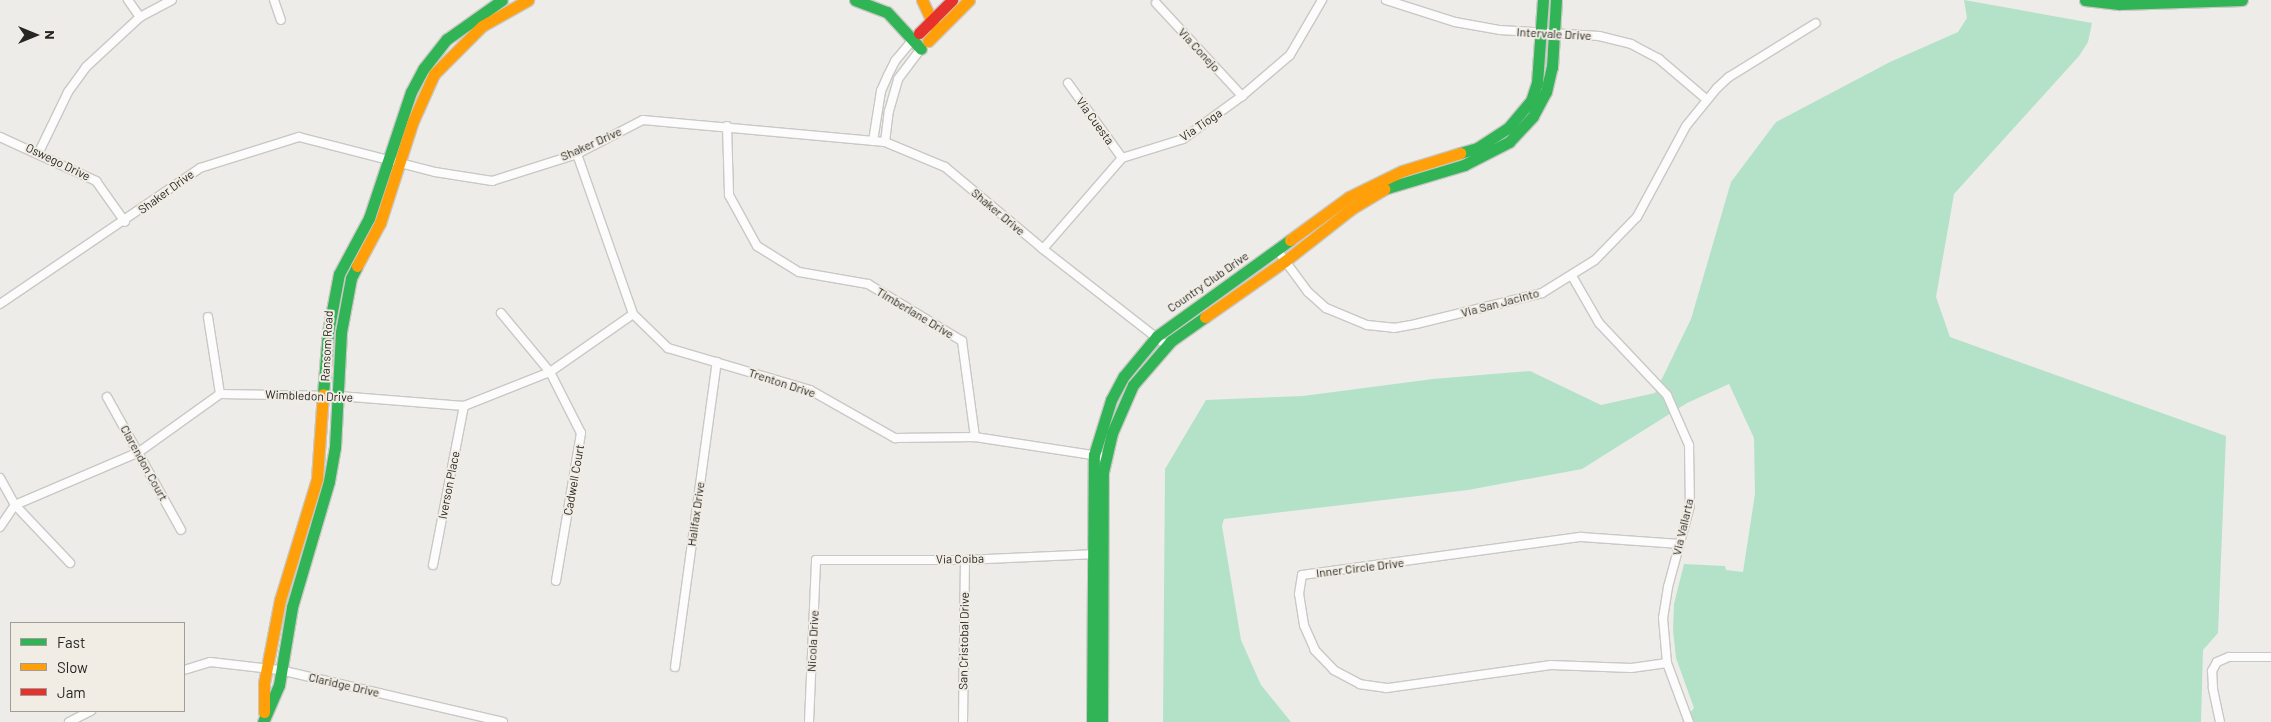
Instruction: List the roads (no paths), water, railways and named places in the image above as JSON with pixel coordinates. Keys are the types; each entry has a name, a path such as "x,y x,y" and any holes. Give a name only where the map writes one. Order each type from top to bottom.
{"street":[{"path":"128,0 140,17"},
{"path":"39,152 68,92 86,67 140,17 172,0"},
{"path":"274,0 281,20"},
{"name":"Ransom Road","path":"264,720 279,685 292,607 329,481 338,396 344,304 357,262 383,214 411,92 424,68 447,39 502,0"},
{"name":"Ransom Road","path":"264,720 264,682 280,600 317,478 332,303 339,274 369,218 422,96 434,74 482,26 528,0"},
{"path":"855,0 887,12 915,36 929,41"},
{"path":"922,0 932,20 929,41"},
{"path":"873,141 881,91 894,61 915,36 952,0"},
{"path":"885,142 896,86 929,41 969,0"},
{"name":"Via Tioga","path":"1122,158 1183,139 1242,96 1290,55 1322,0"},
{"name":"Intervale Drive","path":"1386,0 1455,22 1542,34 1600,36 1638,47 1659,59 1706,99"},
{"name":"Country Club Drive","path":"1092,722 1100,456 1112,400 1124,376 1157,336 1375,182 1458,155 1494,140 1518,117 1530,101 1537,83 1542,34 1542,0"},
{"name":"Country Club Drive","path":"1100,456 1133,385 1167,346 1285,261 1318,232 1373,194 1390,186 1464,165 1509,142 1534,116 1546,92 1552,67 1556,0"},
{"path":"2085,0 2119,4 2242,0"},
{"name":"Via Conejo","path":"1156,3 1242,96"},
{"name":"Via San Jacinto","path":"1277,250 1308,292 1326,308 1367,326 1394,328 1516,301 1542,292 1572,276 1614,243 1637,217 1686,126 1706,99 1729,76 1816,23"},
{"name":"Via Cuesta","path":"1068,83 1122,158"},
{"name":"Shaker Drive","path":"0,304 125,222 200,168 299,138 435,172 492,181 577,154 643,120 727,126 885,142 945,167 1043,250 1157,336 1167,346"},
{"name":"Timberlane Drive","path":"727,126 729,195 757,246 799,272 868,284 962,341 975,437"},
{"name":"Oswego Drive","path":"0,137 39,152 96,181 125,222"},
{"name":"Trenton Drive","path":"577,154 633,314 668,348 810,390 895,438 975,437 1100,456"},
{"path":"1043,250 1122,158"},
{"name":"Via Vallarta","path":"1572,276 1599,322 1667,395 1684,429 1692,483 1690,506 1664,610 1668,663 1689,722"},
{"name":"Cadwell Court","path":"501,313 550,372 582,433 556,581"},
{"name":"Wimbledon Drive","path":"220,394 325,395 464,406 550,372 633,314"},
{"path":"0,527 15,505 138,452 220,394 208,317"},
{"name":"Halifax Drive","path":"675,666 717,362"},
{"name":"Clarendon Court","path":"107,397 181,530"},
{"name":"Iverson Place","path":"433,565 464,406"},
{"path":"0,478 15,505 70,563"},
{"name":"Inner Circle Drive","path":"1668,663 1631,668 1551,665 1387,688 1360,684 1334,670 1315,650 1304,625 1299,594 1302,575 1581,537 1680,544"},
{"name":"Country Club Drive","path":"1097,554 1102,722"},
{"name":"Via Coiba","path":"816,560 965,560 1097,554"},
{"name":"Nicola Drive","path":"809,722 816,560"},
{"name":"San Cristobal Drive","path":"963,722 965,560"},
{"path":"2220,722 2212,688 2212,671 2217,662 2229,657 2271,657"},
{"name":"Claridge Drive","path":"185,670 210,662 280,670 503,722"},
{"path":"69,722 89,712"}]}
